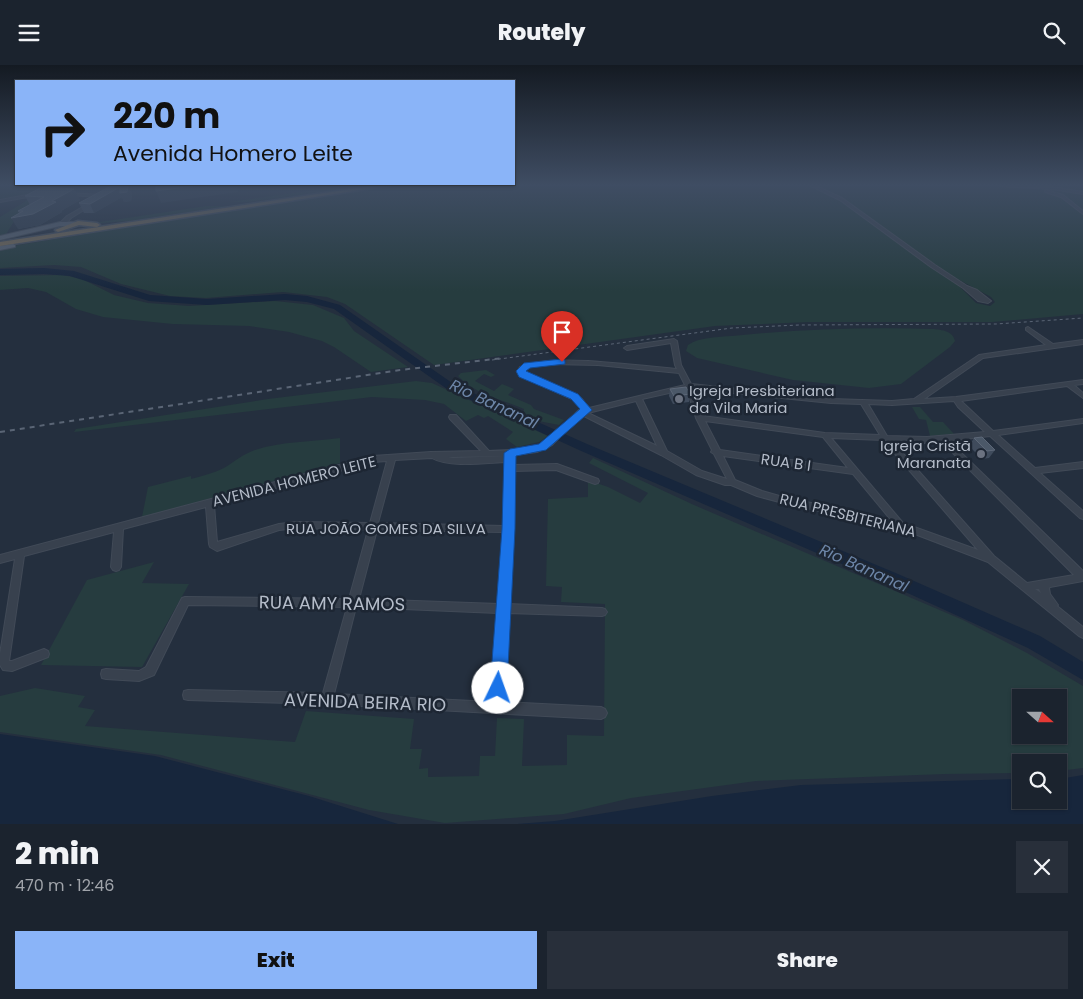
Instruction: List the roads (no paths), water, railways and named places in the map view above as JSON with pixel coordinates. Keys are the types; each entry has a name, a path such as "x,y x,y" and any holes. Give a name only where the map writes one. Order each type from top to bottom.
{"highway":[{"path":"0,243 13,246 147,220"},
{"path":"0,243 149,220"},
{"path":"0,243 64,229 76,224 92,226 131,223"}],"main road":[{"path":"0,243 64,223 76,224"}],"street":[{"path":"871,220 965,287"},
{"path":"1028,329 1051,346"},
{"path":"627,348 674,341 681,371 689,386 700,418 715,452 732,482"},
{"path":"914,403 979,357 1083,342"},
{"name":"RUA PRESBITERIANA","path":"681,371 567,362 528,365 522,368 520,372 574,397 584,411 699,473 784,500 900,525 991,559"},
{"path":"584,411 689,386 864,403 914,403 1083,382"},
{"path":"1068,384 1083,396"},
{"path":"638,398 664,453"},
{"path":"956,399 960,405 1083,516"},
{"path":"864,403 885,438 991,559 1083,633"},
{"name":"AVENIDA HOMERO LEITE","path":"0,559 328,470 392,457 488,454 510,460 549,443 573,419 584,411"},
{"path":"453,417 488,454"},
{"path":"700,418 825,435 944,439 1083,421"},
{"path":"825,435 900,525"},
{"path":"944,439 1083,577"},
{"path":"537,449 540,466"},
{"name":"RUA B I","path":"715,452 856,472"},
{"path":"431,455 453,461 510,460 563,468 595,481"},
{"path":"327,699 351,603 392,457"},
{"path":"498,708 510,460"},
{"path":"1034,471 1083,465"},
{"name":"RUA JOÃO GOMES DA SILVA","path":"210,502 214,545 218,547 290,525 508,529"},
{"path":"870,518 881,513 884,510 884,506"},
{"path":"116,567 119,527"},
{"path":"20,553 4,663 7,666 12,666 44,654"},
{"path":"1025,587 1083,577"},
{"path":"1048,583 1044,590 1049,601 1083,633"},
{"name":"RUA AMY RAMOS","path":"106,674 138,676 150,671 185,601 351,603 602,611"},
{"name":"AVENIDA BEIRA RIO","path":"188,695 327,699 601,713"}],"water":[{"path":"0,734 155,756 309,796 398,824 0,824"},
{"path":"1083,775 1083,824 517,824 555,821 712,796 801,785 1012,779 1012,809 1067,809 1067,778"}],"waterway":[{"name":"Rio Bananal","path":"0,272 44,271 71,273 149,298 207,302 285,297 307,299 337,307 451,387 583,447 893,579 1034,642 1060,656 1083,672"}],"railway":[{"path":"492,360 732,328 799,325 996,324 1083,318"},
{"path":"0,432 400,370 503,358"}],"place":[{"name":"Igreja Presbiteriana da Vila Maria","path":"679,399"},
{"name":"Igreja Cristã Maranata","path":"981,454"}]}
